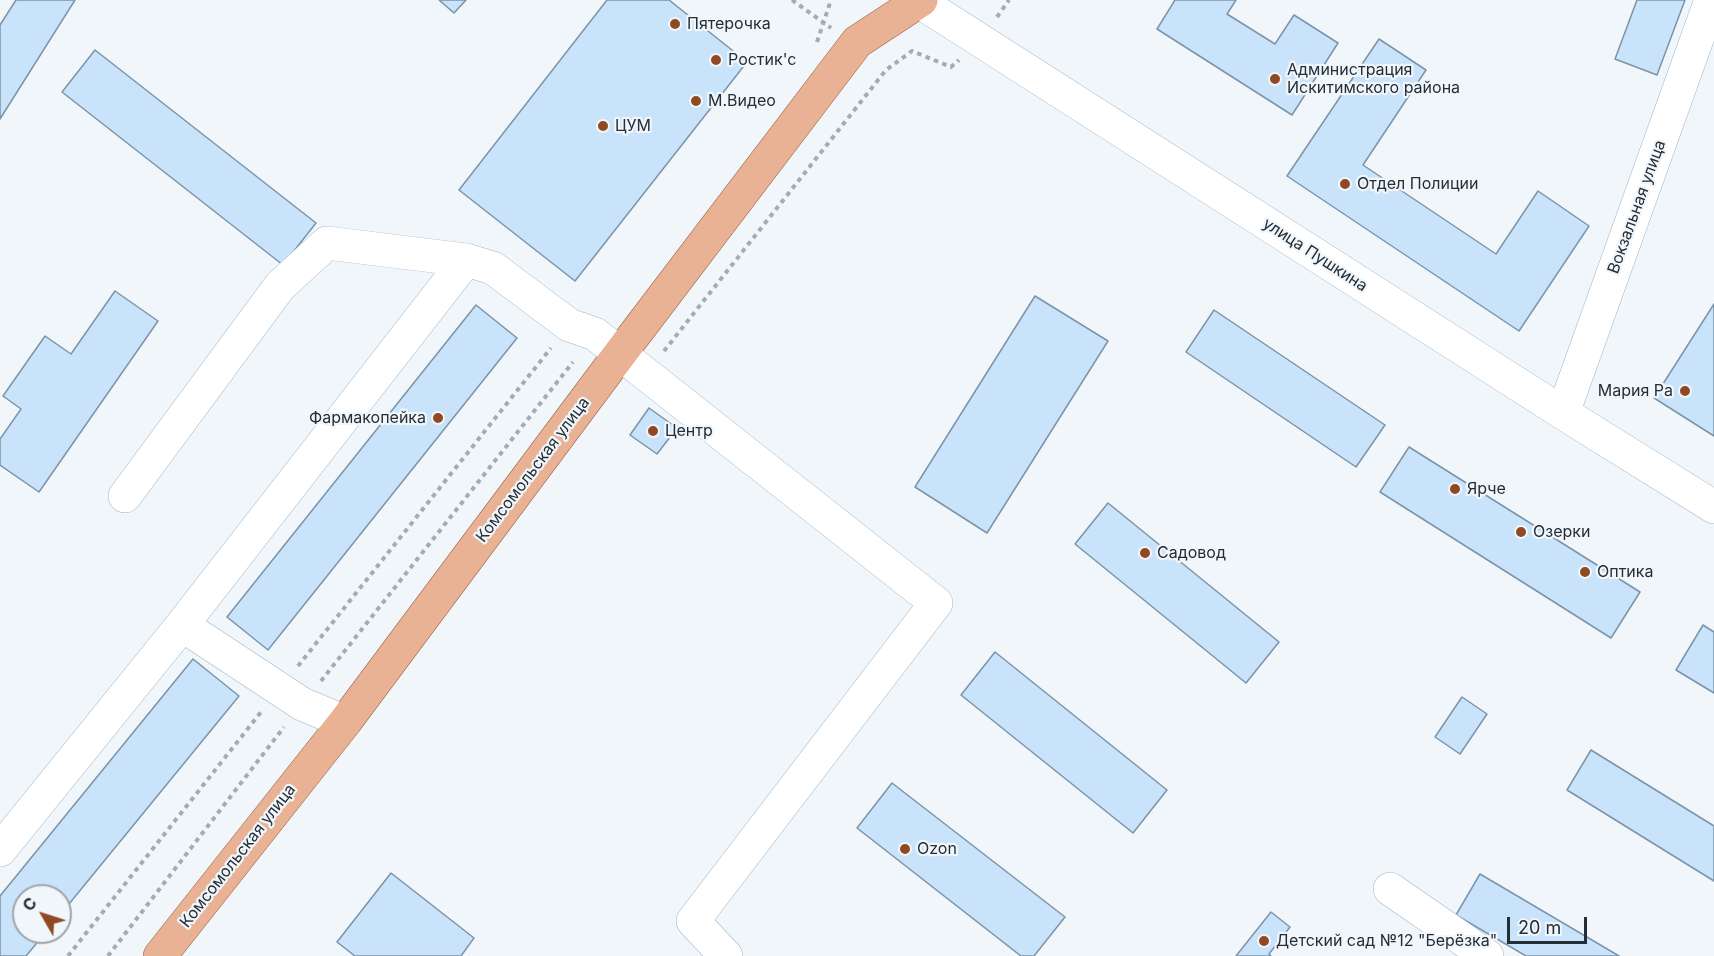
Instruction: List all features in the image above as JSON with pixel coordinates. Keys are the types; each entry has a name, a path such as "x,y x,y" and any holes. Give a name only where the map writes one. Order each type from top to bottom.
{"main road":[{"name":"Комсомольская улица","path":"160,956 345,722 595,338 857,42 919,0"}],"street":[{"name":"улица Пушкина","path":"919,0 1563,414 1714,507"},
{"name":"Вокзальная улица","path":"1563,414 1711,0"},
{"path":"125,496 280,286 327,243 466,260 494,268 645,374 936,603 693,921 726,956"},
{"path":"0,850 182,625 466,260"},
{"path":"182,625 290,698 345,722"},
{"path":"1390,889 1487,956"}],"path":[{"path":"817,45 831,0"},
{"path":"645,374 886,70 912,51 951,67 980,41 1009,0"},
{"path":"68,956 595,338"},
{"path":"108,956 290,698 595,338"}],"building":[{"path":"16,0 75,0 0,119 0,25"},
{"path":"439,0 466,0 454,13"},
{"name":"ЦУМ","path":"607,0 669,0 747,62 575,281 459,190"},
{"name":"Администрация Искитимского района","path":"1175,0 1236,0 1227,14 1275,44 1294,15 1338,43 1292,115 1157,29"},
{"path":"1637,0 1685,0 1657,75 1615,59"},
{"name":"Отдел Полиции","path":"1379,39 1426,70 1363,165 1496,254 1538,191 1589,226 1519,331 1287,176"},
{"path":"95,50 316,223 283,265 62,92"},
{"path":"115,291 158,321 39,492 0,465 0,439 21,409 3,396 45,336 71,354"},
{"path":"1035,296 1108,341 987,533 915,487"},
{"path":"1714,304 1714,436 1654,398"},
{"path":"476,305 517,338 268,650 227,617"},
{"path":"1214,310 1385,425 1356,467 1186,352"},
{"name":"Центр","path":"649,408 677,428 657,454 630,435"},
{"path":"1409,447 1640,592 1611,638 1380,492"},
{"path":"1108,503 1279,642 1246,683 1075,544"},
{"path":"1703,625 1714,632 1714,693 1676,670"},
{"path":"995,652 1167,790 1133,833 961,695"},
{"path":"193,659 239,696 72,900 72,884 12,884 12,944 36,944 26,956 0,956 0,896"},
{"path":"1462,697 1487,714 1460,754 1435,737"},
{"path":"1591,750 1714,826 1714,881 1567,790"},
{"path":"892,783 1065,917 1034,956 1021,956 857,828"},
{"path":"391,873 474,938 461,956 355,956 337,942"},
{"path":"1480,874 1619,956 1526,956 1456,915"},
{"name":"Детский сад №12 \"Берёзка\"","path":"1271,912 1290,927 1269,954 1271,956 1236,956"}],"place":[{"name":"Пятерочка","path":"675,24"},
{"name":"Ростик'с","path":"716,60"},
{"name":"Администрация Искитимского района","path":"1275,79"},
{"name":"М.Видео","path":"696,101"},
{"name":"ЦУМ","path":"603,126"},
{"name":"Отдел Полиции","path":"1345,184"},
{"name":"Мария Ра","path":"1685,391"},
{"name":"Фармакопейка","path":"438,418"},
{"name":"Центр","path":"653,431"},
{"name":"Ярче","path":"1455,489"},
{"name":"Озерки","path":"1521,532"},
{"name":"Садовод","path":"1145,553"},
{"name":"Оптика","path":"1585,572"},
{"name":"Ozon","path":"905,849"},
{"name":"Детский сад №12 \"Берёзка\"","path":"1264,941"}]}
